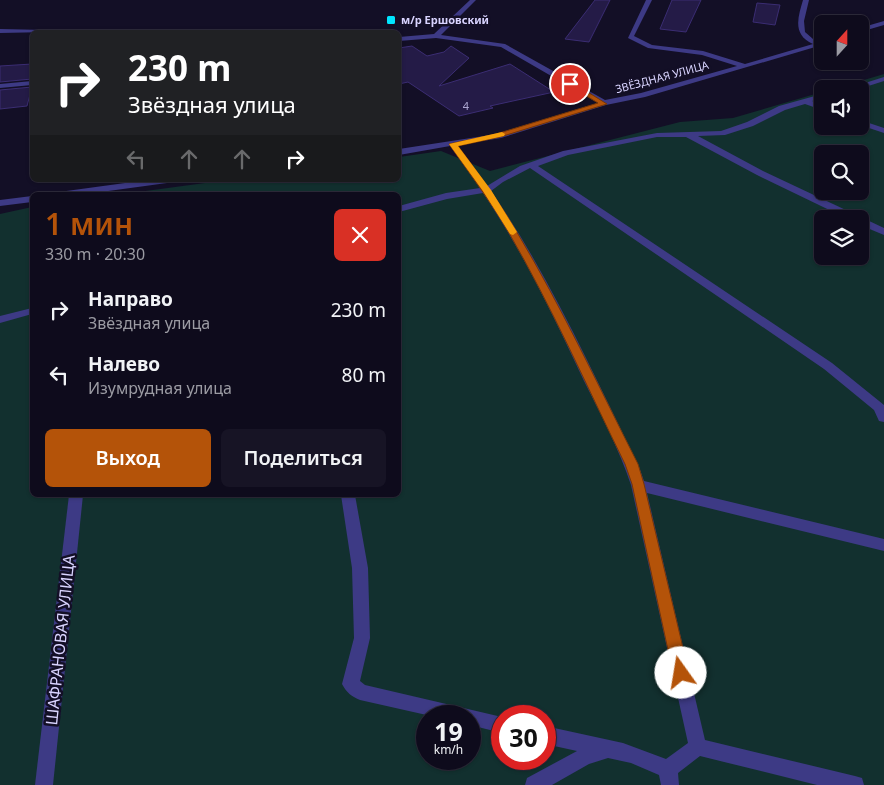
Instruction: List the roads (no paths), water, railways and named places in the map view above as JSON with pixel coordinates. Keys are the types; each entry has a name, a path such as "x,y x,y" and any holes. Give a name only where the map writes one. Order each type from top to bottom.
{"street":[{"path":"436,36 474,0"},
{"name":"ЗВЁЗДНАЯ УЛИЦА","path":"649,0 630,37 650,47 703,53 745,66"},
{"path":"806,0 800,21 803,35 808,40 814,42"},
{"path":"869,27 884,23"},
{"path":"0,31 30,32"},
{"path":"401,39 436,36 503,45 604,104"},
{"path":"745,66 814,46"},
{"name":"ЗВЁЗДНАЯ УЛИЦА","path":"401,152 498,136 604,104 745,66"},
{"path":"869,83 884,79"},
{"path":"0,86 30,83"},
{"path":"401,208 446,196 487,190 500,180 531,165 574,151 657,135 722,133 750,124 782,108 814,98"},
{"path":"805,101 814,105"},
{"path":"869,125 884,131"},
{"path":"684,133 760,173 837,210"},
{"path":"453,144 487,190 514,233 544,288 631,464 638,484 698,747"},
{"path":"531,165 828,366 879,408 884,418"},
{"path":"81,192 153,182"},
{"path":"0,203 30,198"},
{"path":"869,225 884,232"},
{"path":"0,320 30,312"},
{"path":"638,484 678,496 884,546"},
{"name":"ШАФРАНОВАЯ УЛИЦА","path":"44,785 76,497"},
{"path":"348,497 360,568 362,638 351,684 360,692 417,705"},
{"path":"556,737 629,754 669,777 698,747"},
{"path":"698,747 856,785"},
{"path":"534,785 589,755 607,749"}],"place":[{"name":"м/р Ершовский","path":"391,20"}]}
